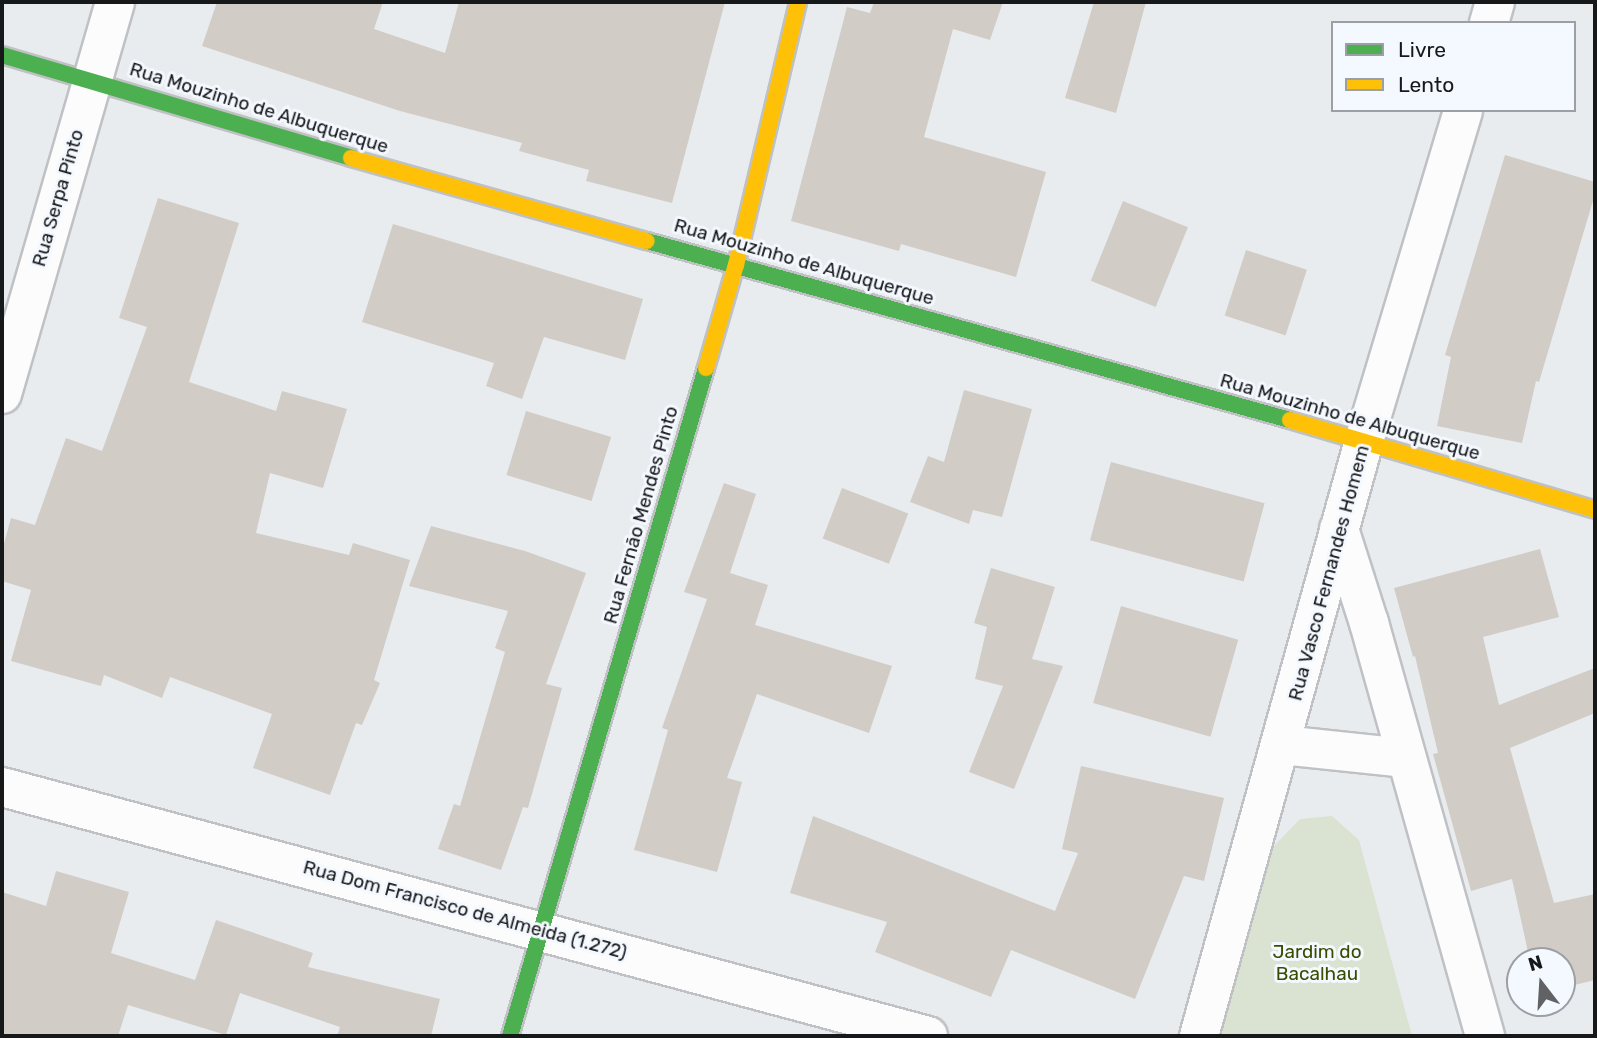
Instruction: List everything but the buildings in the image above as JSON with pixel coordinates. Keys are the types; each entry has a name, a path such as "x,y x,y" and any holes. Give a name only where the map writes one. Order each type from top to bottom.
{"street":[{"name":"Rua Serpa Pinto","path":"2,394 115,2"},
{"name":"Rua Fernão Mendes Pinto","path":"510,1036 736,265 797,2"},
{"path":"1490,21 1495,2"},
{"name":"Rua Mouzinho de Albuquerque","path":"2,55 393,170 1364,441 1595,510"},
{"name":"Rua Vasco Fernandes Homem","path":"1199,1036 1282,745 1364,441 1462,112"},
{"path":"1339,529 1485,1036"},
{"path":"1282,745 1406,758"},
{"name":"Rua Dom Francisco de Almeida (1.272)","path":"2,787 928,1036"}],"green space":[{"name":"Jardim do Bacalhau","path":"1332,816 1359,840 1412,1036 1221,1036 1273,847 1300,819"}],"traffic: fast":[{"path":"2,55 351,158"},
{"path":"647,241 1290,420"},
{"path":"510,1036 706,368"}],"traffic: slow":[{"path":"706,368 736,265 798,2"},
{"path":"351,158 647,241"},
{"path":"1290,420 1595,510"}]}
